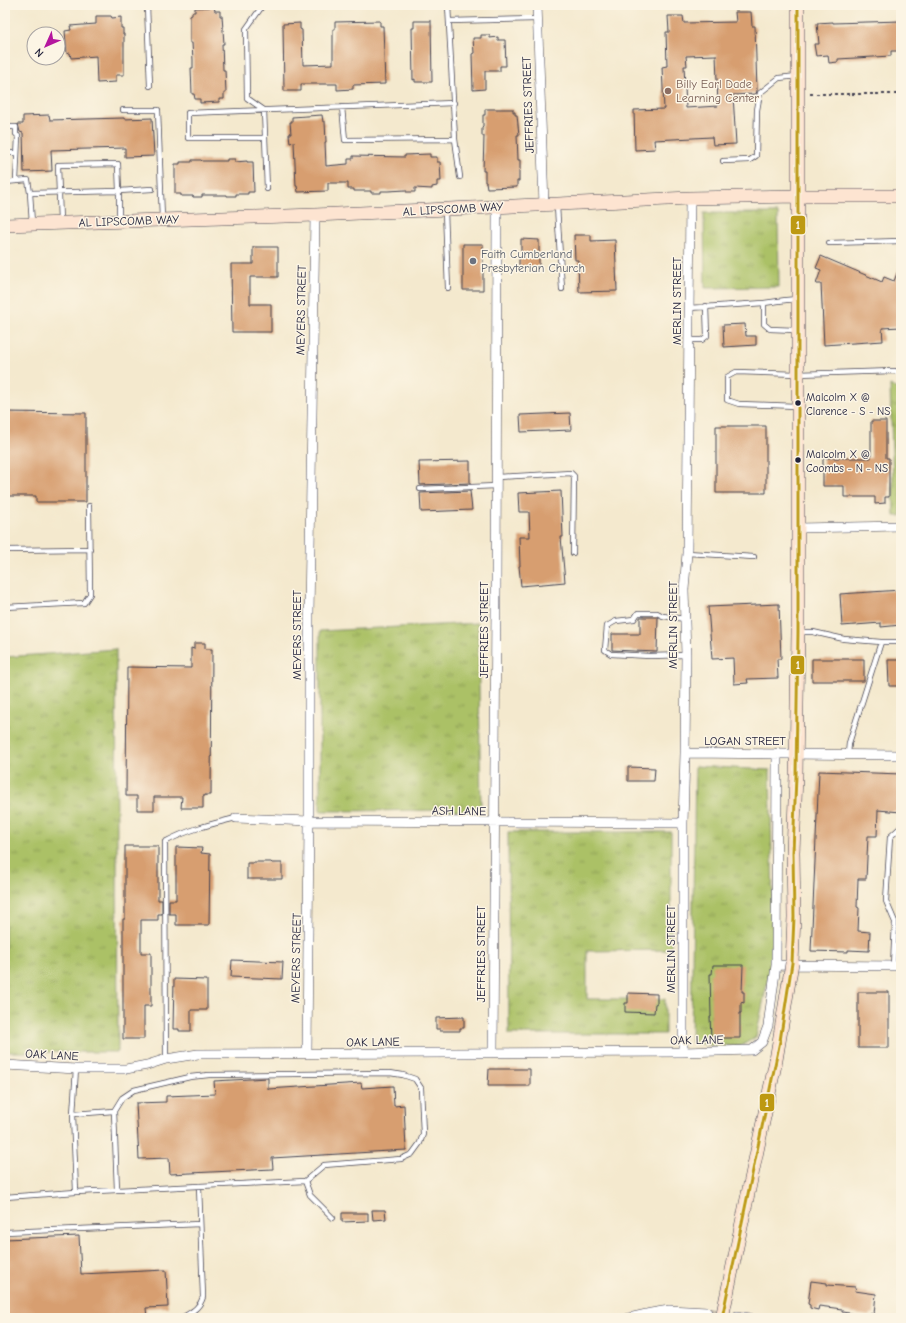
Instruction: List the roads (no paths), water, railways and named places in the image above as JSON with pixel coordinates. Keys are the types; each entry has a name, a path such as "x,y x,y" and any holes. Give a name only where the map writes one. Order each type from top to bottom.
{"street":[{"name":"JEFFRIES STREET","path":"537,5 551,204"},
{"path":"722,1318 780,1042 792,963 798,632 798,5"},
{"name":"AL LIPSCOMB WAY","path":"5,225 445,210 690,198 901,196"},
{"name":"MERLIN STREET","path":"683,1052 683,823 686,655 684,590 686,553 690,198"},
{"name":"JEFFRIES STREET","path":"493,1052 497,482 497,207"},
{"name":"MEYERS STREET","path":"307,1054 309,615 315,215"},
{"path":"798,528 901,526"},
{"name":"LOGAN STREET","path":"685,753 901,755"},
{"path":"778,753 776,965 897,966"},
{"name":"ASH LANE","path":"236,818 309,821 683,823"},
{"name":"OAK LANE","path":"5,1065 76,1069 126,1069 147,1065 166,1059 198,1054 743,1051 756,1048 762,1042 768,1026 776,965"},
{"path":"629,1318 652,1315 669,1310 707,1312"},
{"path":"737,1316 750,1318"}],"lane":[{"path":"147,5 150,86"},
{"path":"263,5 246,29 246,37 247,98 264,110"},
{"path":"448,5 455,139 460,177"},
{"path":"449,21 537,18"},
{"path":"723,161 750,160 756,156 757,110 760,93 779,78 798,76"},
{"path":"265,138 188,138 188,113 454,103"},
{"path":"342,107 345,140 455,139"},
{"path":"123,110 158,110 162,220"},
{"path":"264,110 267,190"},
{"path":"5,127 16,127 16,134 18,136 16,181"},
{"path":"5,153 17,153"},
{"path":"60,223 58,165 118,164 119,222"},
{"path":"5,182 28,180 32,225"},
{"path":"30,193 152,189"},
{"path":"551,204 562,289"},
{"path":"445,210 448,288"},
{"path":"829,243 901,241"},
{"path":"689,308 798,299"},
{"path":"764,303 764,324 770,329 798,330"},
{"path":"689,340 702,340 707,336 706,306"},
{"path":"797,406 739,404 727,400 727,377 736,372 798,374 894,371 901,373"},
{"path":"420,489 497,482 534,474 571,472 574,476 573,553"},
{"path":"5,607 84,603 90,594 89,506"},
{"path":"5,550 90,549"},
{"path":"686,553 754,557"},
{"path":"685,619 663,616 657,613 638,613 634,619 616,621 607,626 605,650 610,654 650,656 686,655"},
{"path":"798,632 813,632 844,639 901,642"},
{"path":"848,754 849,743 881,642"},
{"path":"166,1059 165,842 209,824 236,818"},
{"path":"897,966 895,922 886,901 890,837 901,827"},
{"path":"76,1069 73,1114 76,1192"},
{"path":"5,1197 76,1192 305,1181 324,1165 401,1159 412,1154 420,1143 423,1134 421,1088 415,1079 390,1073 209,1075 190,1077 134,1090 122,1098 114,1111 117,1190"},
{"path":"73,1114 114,1111"},
{"path":"305,1181 310,1195 333,1218"},
{"path":"182,1318 195,1310 201,1304 203,1297 199,1186"},
{"path":"5,1232 200,1224"}],"tunnel":[{"path":"707,1312 737,1316"}],"place":[{"name":"Billy Earl Dade Learning Center","path":"668,91"},
{"name":"Faith Cumberland Presbyterian Church","path":"473,261"},
{"name":"Malcolm X @ Clarence - S - NS","path":"798,403"},
{"name":"Malcolm X @ Coombs - N - NS","path":"798,460"}]}
